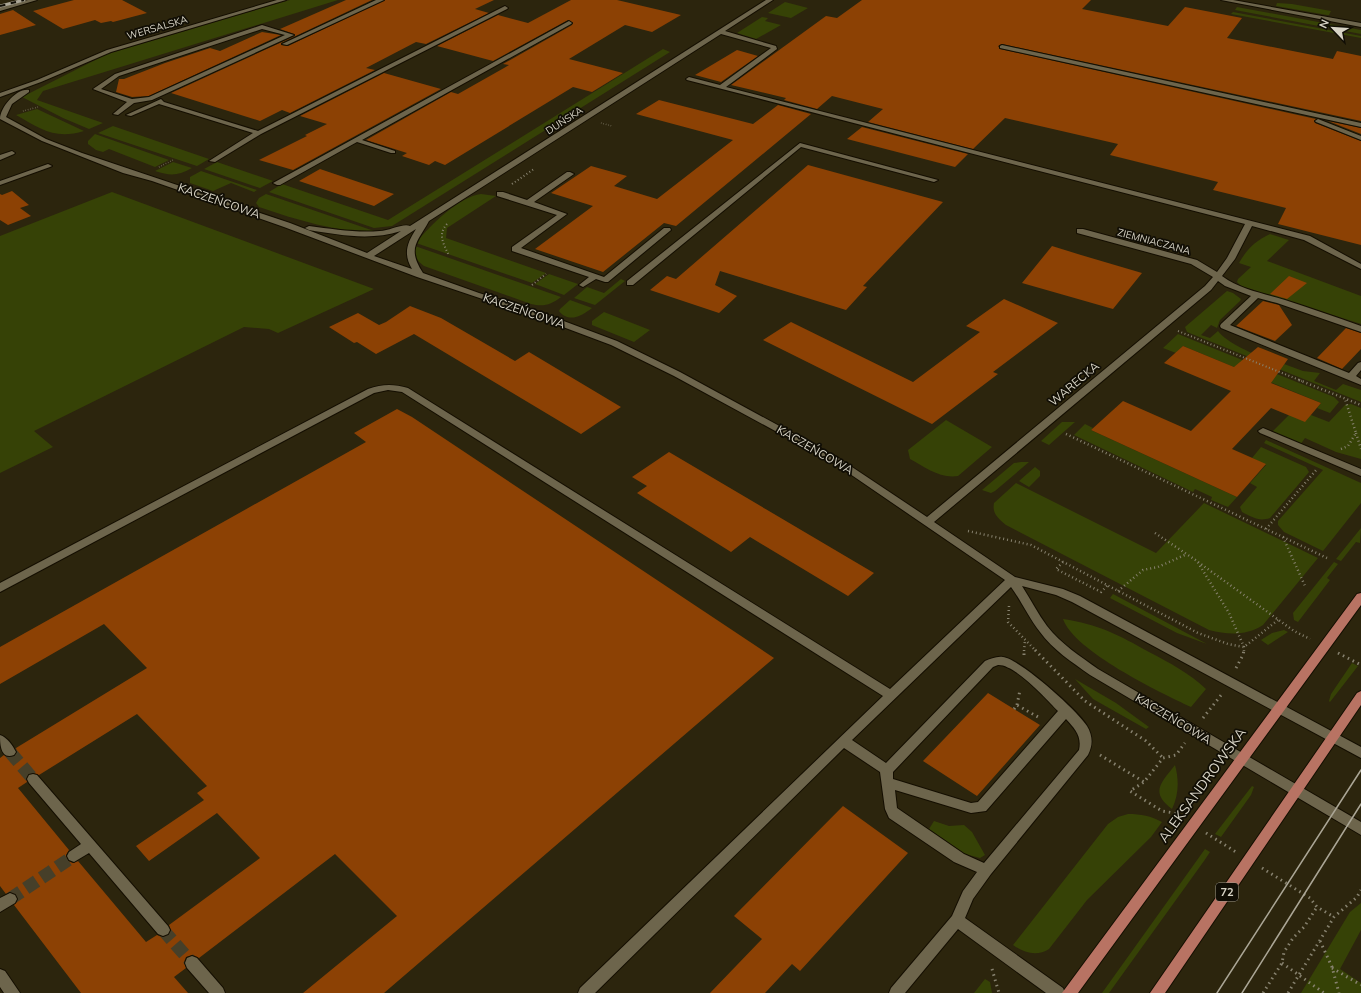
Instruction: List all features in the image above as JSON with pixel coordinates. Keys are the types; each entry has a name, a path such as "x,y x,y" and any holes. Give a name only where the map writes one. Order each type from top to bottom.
{"main road":[{"name":"ALEKSANDROWSKA","path":"1069,993 1361,597"},
{"name":"72","path":"1157,993 1361,696"}],"street":[{"path":"0,9 34,0"},
{"name":"WERSALSKA","path":"0,95 39,81 109,51 283,0"},
{"path":"130,115 381,0"},
{"name":"DUŃSKA","path":"368,256 770,0"},
{"path":"1224,0 1361,25"},
{"path":"1268,8 1272,2"},
{"path":"213,161 259,133 505,8"},
{"path":"277,183 569,23"},
{"path":"116,114 132,101 150,99 291,35 262,27 117,75 96,89 132,101"},
{"path":"721,32 767,45 774,49 721,86"},
{"path":"1002,47 1361,125"},
{"path":"689,79 1250,223 1316,242 1361,267"},
{"name":"WERSALSKA","path":"0,87 39,81"},
{"name":"WERSALSKA","path":"1,117 9,103 17,96 29,90 39,81"},
{"path":"158,102 259,133"},
{"path":"1249,106 1320,121 1361,138"},
{"name":"KACZEŃCOWA","path":"1,117 44,140 80,154 126,171 156,179 287,225 368,256 542,316 614,343 638,354 837,461 1012,580 1023,595 1043,629 1061,647 1094,672 1361,829"},
{"path":"356,140 393,152"},
{"path":"630,283 800,145 934,180"},
{"path":"0,158 12,153"},
{"path":"0,184 48,166"},
{"path":"528,203 570,174"},
{"path":"500,194 563,214 515,249 606,280 666,230"},
{"path":"287,225 372,235 403,229 426,220"},
{"path":"420,274 409,258 409,250 426,220"},
{"name":"WARECKA","path":"928,522 1208,288 1231,259 1250,223"},
{"name":"ZIEMNIACZANA","path":"1080,231 1194,262 1206,268 1228,284 1256,295 1280,301 1361,329"},
{"path":"583,285 595,276"},
{"path":"1256,295 1224,326 1361,382"},
{"path":"1350,377 1361,365"},
{"path":"0,588 371,391 378,388 399,388 405,390 891,695"},
{"path":"1263,431 1361,473"},
{"path":"585,993 843,741 1012,580"},
{"name":"KACZEŃCOWA","path":"1012,580 1059,592 1076,599 1361,753"},
{"path":"896,993 957,920 968,896 986,870 1084,752 1086,746 1087,738 1082,728 1019,669 1005,661 997,661 989,664 887,776 891,809 894,814 959,858 986,870"},
{"path":"843,741 887,776 972,808 981,807 1066,712"},
{"path":"0,740 10,752"},
{"path":"33,778 163,930"},
{"path":"74,856 90,845"},
{"path":"957,920 1058,993"},
{"path":"192,963 218,993"},
{"path":"0,976 12,993"}],"path":[{"path":"20,112 38,107"},
{"path":"597,122 612,126"},
{"path":"157,168 173,160"},
{"path":"1163,325 1361,405"},
{"path":"1345,399 1361,448"},
{"path":"1313,452 1348,446 1356,433"},
{"path":"1066,434 1327,558"},
{"path":"1266,529 1317,469 1310,466"},
{"path":"966,530 1032,545 1198,633 1222,642 1244,647"},
{"path":"1155,533 1197,561 1294,631"},
{"path":"1283,537 1305,586"},
{"path":"1118,591 1143,570 1158,567 1187,554"},
{"path":"1197,561 1229,613 1244,647 1243,656"},
{"path":"1063,562 1056,569 1101,592 1108,585"},
{"path":"1244,647 1278,620"},
{"path":"1008,622 1085,701 1146,741 1163,758"},
{"path":"1353,661 1361,664"},
{"path":"1205,714 1219,699"},
{"path":"1174,813 1162,811 1130,791 1144,782 1163,758 1176,756"},
{"path":"1213,838 1218,841"},
{"path":"1267,871 1310,898 1317,907 1334,917"},
{"path":"1288,993 1334,917 1357,897 1361,890"},
{"path":"1263,993 1282,963 1284,952 1293,938 1304,927 1317,907"},
{"path":"1320,940 1332,967 1339,993"},
{"path":"1282,963 1300,974 1324,993"},
{"path":"988,966 993,970 999,993"},
{"path":"1332,967 1361,985"}],"green space":[{"path":"290,0 338,0 43,91 37,100 103,123 89,129 63,118 22,97 107,54"},
{"path":"785,2 808,8 791,18 768,13"},
{"path":"1277,3 1292,4 1331,11 1329,15 1327,15 1276,6"},
{"path":"1237,7 1361,30 1361,34 1235,10"},
{"path":"1233,12 1361,36 1361,38 1231,14"},
{"path":"762,17 768,18 765,21 781,25 756,39 737,33"},
{"path":"663,49 670,52 392,226 374,228 269,192 282,184 388,220"},
{"path":"37,109 84,131 56,134 41,129 16,115"},
{"path":"113,126 209,159 197,166 98,133"},
{"path":"95,134 169,160 155,167 109,149 103,152 96,150 88,144 88,141"},
{"path":"173,162 192,168 182,173 174,174 165,174 155,171"},
{"path":"217,162 273,181 260,188 204,169"},
{"path":"201,171 257,190 254,192 231,183 213,191 190,183 190,177"},
{"path":"112,192 374,289 278,333 269,329 244,327 34,431 53,447 0,473 0,236"},
{"path":"266,194 377,232 332,228 302,221 259,207 256,203 259,198"},
{"path":"481,194 496,196 447,228 446,238 546,273 532,283 416,243 436,221 454,206 473,196"},
{"path":"1270,234 1289,240 1267,261 1361,296 1361,324 1241,286 1237,282 1238,279 1251,267 1239,263 1252,246"},
{"path":"415,246 561,297 547,305 531,304 424,266 416,258"},
{"path":"549,274 578,284 564,295 535,284"},
{"path":"621,279 625,281 595,305 574,298 587,287 604,293"},
{"path":"1227,291 1233,293 1241,299 1240,301 1220,320 1217,328 1211,325 1201,335 1210,338 1218,331 1230,342 1239,347 1283,366 1284,364 1303,371 1320,373 1314,381 1336,390 1343,384 1361,390 1361,402 1187,332 1185,327"},
{"path":"570,300 592,308 576,317 567,317 559,311"},
{"path":"604,312 650,330 634,342 592,325 592,321"},
{"path":"1178,334 1334,397 1339,402 1330,413 1317,408 1321,403 1183,346 1176,353 1163,348"},
{"path":"1351,404 1361,408 1361,459 1336,452 1305,438 1300,445 1272,432 1289,415 1311,415 1329,422 1345,405"},
{"path":"946,420 992,447 958,476 945,476 927,469 910,459 908,450"},
{"path":"1062,422 1075,422 1049,445 1041,441"},
{"path":"1085,424 1093,428 1091,430 1237,497 1228,507 1211,500 1212,497 1195,489 1193,492 1074,435"},
{"path":"1266,440 1361,483 1361,503 1323,551 1284,532 1278,525 1278,521 1323,470 1264,443"},
{"path":"1261,447 1306,467 1309,472 1270,518 1266,519 1256,518 1242,512 1240,507 1257,487 1250,483 1266,465 1252,458"},
{"path":"1029,462 995,491 991,493 982,490 1014,463"},
{"path":"1035,467 1040,471 1040,476 1029,487 1019,481"},
{"path":"1016,483 1156,553 1204,503 1318,558 1263,625 1257,629 1237,634 1209,630 1006,525 995,513 994,503"},
{"path":"1361,528 1360,543 1356,542 1341,561 1336,559"},
{"path":"1334,562 1338,564 1327,578 1330,580 1298,622 1294,620 1293,613"},
{"path":"1113,594 1207,644 1177,633 1110,598"},
{"path":"1063,619 1098,627 1118,635 1179,669 1206,689 1191,707 1139,681 1100,657 1083,644 1070,631"},
{"path":"1284,630 1288,632 1268,645 1261,640 1272,633"},
{"path":"1352,663 1358,666 1330,702 1331,694"},
{"path":"1075,679 1116,703 1149,727 1146,729 1093,699"},
{"path":"1175,765 1178,787 1172,809 1165,803 1159,792 1162,782"},
{"path":"1252,786 1254,787 1251,795 1221,837 1215,834"},
{"path":"1128,814 1146,816 1162,822 1151,837 1087,900 1049,949 1040,953 1031,953 1013,945 1108,824 1118,817"},
{"path":"934,821 949,826 964,825 972,832 985,855 980,858 965,854 929,829"},
{"path":"1205,849 1210,852 1204,861 1109,993 1102,993"},
{"path":"1361,903 1361,930 1340,969 1361,983 1361,993 1301,993 1350,912"},
{"path":"985,979 990,982 992,993 974,993"}],"building":[{"path":"74,0 122,0 147,13 113,22 101,23 95,20 63,29 33,11"},
{"path":"346,0 372,0 281,43 281,45 288,46 385,0 494,0 475,9 489,13 426,44 416,42 366,68 375,70 290,113 282,110 260,121 171,93 295,36 294,34 280,29"},
{"path":"571,0 617,0 681,15 652,32 625,25 569,59 623,73 592,92 573,87 445,165 435,161 429,165 402,156 407,153 366,140 451,92 458,94 504,68 509,65 503,64 572,25 573,23 568,20 493,61 437,46 498,15 528,23"},
{"path":"862,0 1091,0 1082,9 1168,26 1185,7 1242,18 1227,38 1333,59 1337,51 1361,56 1361,121 1002,44 998,46 1000,49 1316,119 1314,121 1315,123 1361,141 1361,245 1278,224 1286,208 1213,190 1218,182 1110,155 1118,144 1005,118 973,149 868,122 883,109 832,96 817,109 784,100 786,98 731,85 826,16 837,18"},
{"path":"13,10 36,25 0,35 0,14"},
{"path":"262,32 281,35 149,96 132,97 116,92 119,79 124,79 210,48 220,51"},
{"path":"737,50 758,56 721,82 695,75"},
{"path":"384,73 441,89 293,170 259,160 307,136 305,135 327,124 300,116"},
{"path":"659,100 753,124 778,105 811,114 676,226 664,223 603,272 535,249 593,206 551,193 591,166 627,176 614,186 657,199 733,140 636,114"},
{"path":"1328,121 1361,128 1361,134"},
{"path":"862,127 968,154 955,167 847,139"},
{"path":"808,165 943,202 863,286 867,287 846,310 720,271 715,285 737,296 719,313 650,290 667,276 676,279"},
{"path":"320,169 394,194 374,206 299,181"},
{"path":"12,191 29,205 20,208 31,216 8,225 0,220 0,194 2,195"},
{"path":"1052,246 1142,273 1113,309 1022,283"},
{"path":"1289,276 1307,283 1287,299 1270,294"},
{"path":"1004,299 1058,323 993,372 998,374 932,424 763,340 791,322 913,382 980,332 966,326"},
{"path":"1263,301 1279,305 1292,325 1275,341 1236,326"},
{"path":"410,306 441,318 515,361 529,352 621,407 581,434 414,334 376,354 357,342 354,343 329,327 358,313 379,325"},
{"path":"1346,328 1361,333 1361,349 1342,369 1317,358"},
{"path":"1183,346 1234,367 1258,347 1288,359 1271,383 1321,403 1305,422 1271,408 1232,449 1266,464 1237,497 1091,430 1123,401 1191,431 1231,391 1164,363"},
{"path":"397,409 412,417 774,658 384,993 303,993 397,916 335,854 199,958 193,955 186,957 184,962 186,968 174,977 188,993 81,993 14,905 18,900 16,894 11,892 6,894 0,886 0,758 4,755 9,757 14,756 17,753 16,748 147,668 104,624 0,684 0,647 366,442 354,433","holes":["137,714 207,786 197,793 204,800 136,846 149,861 217,813 260,858 169,925 171,931 169,935 162,937 157,935 146,942 78,861 73,863 68,861 66,855 69,850 18,788 27,782 26,778 29,774 33,773 39,775"]},
{"path":"669,452 874,573 848,596 750,537 731,552 637,493 647,486 632,477"},
{"path":"988,693 1040,725 977,796 923,761"},
{"path":"843,806 908,853 800,971 792,964 765,993 710,993 762,939 734,916"}],"tunnel":[{"path":"10,752 33,779"},
{"path":"10,899 74,856"},
{"path":"163,930 192,963"}],"tram line":[{"path":"1217,993 1361,770"},
{"path":"1242,993 1361,804"}],"railway":[{"path":"0,6 24,0"}]}
